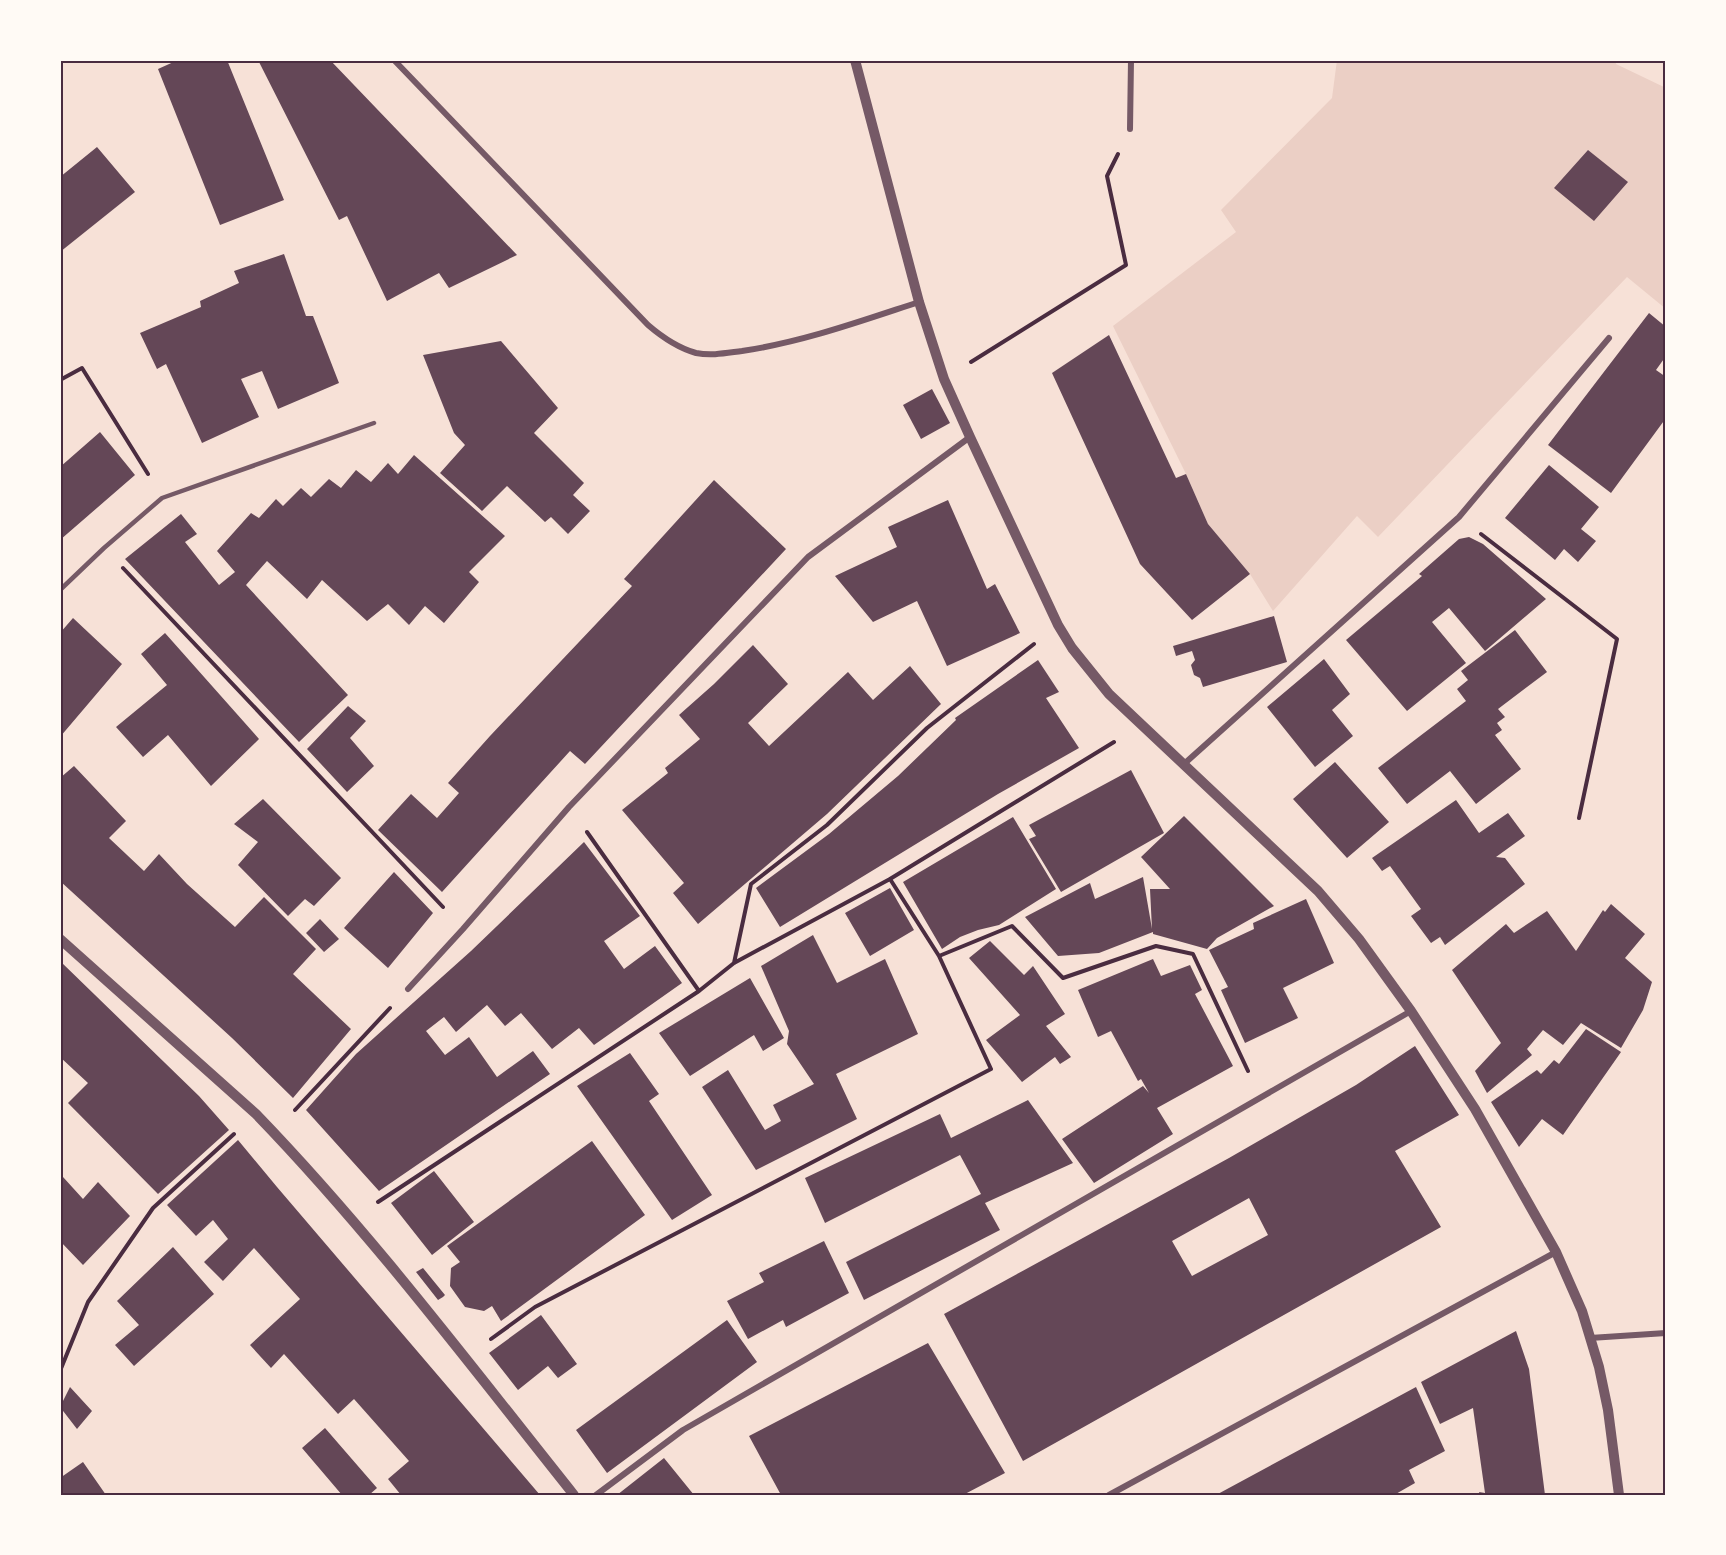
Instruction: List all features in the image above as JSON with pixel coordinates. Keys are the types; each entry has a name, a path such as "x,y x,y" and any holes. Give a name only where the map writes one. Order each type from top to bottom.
{"street":[{"path":"393,60 648,325 664,338 683,348 714,355 774,346 919,302"},
{"path":"855,60 919,302 945,379 1058,626 1072,648 1109,694 1318,891 1359,939 1411,1011 1475,1109 1570,1281 1590,1338 1608,1410 1619,1495"},
{"path":"1130,129 1131,60"},
{"path":"1184,764 1459,517 1609,338"},
{"path":"408,989 569,807 808,557 970,437"},
{"path":"60,939 256,1114 274,1133 352,1219 574,1495"},
{"path":"596,1495 683,1430 1411,1011"},
{"path":"1108,1495 1556,1252"},
{"path":"1590,1338 1666,1333"}],"lane":[{"path":"60,591 104,548 162,498 374,423"}],"path":[{"path":"945,379 1126,265 1107,176 1130,129"},
{"path":"60,380 82,368 162,498"},
{"path":"1459,517 1617,639 1579,818"},
{"path":"104,548 463,928"},
{"path":"734,963 752,884 827,825 927,728 1058,626"},
{"path":"372,1206 699,992 734,963 890,879 1141,726"},
{"path":"569,807 699,992"},
{"path":"484,1344 535,1306 991,1069 939,956 890,879"},
{"path":"939,956 1012,926 1063,978 1155,945 1193,954 1260,1096"},
{"path":"292,1114 408,989"},
{"path":"60,1371 88,1302 153,1208 234,1134"}],"shaded area":[{"path":"1337,60 1615,60 1616,64 1666,88 1666,309 1627,277 1378,537 1357,516 1273,611 1250,574 1208,524 1113,326 1236,232 1221,210 1332,98"}],"building":[{"path":"178,60 227,60 284,200 220,225 158,69"},
{"path":"258,60 330,60 517,255 449,288 439,273 387,301 347,216 339,220"},
{"path":"97,147 135,192 60,252 60,177"},
{"path":"1588,150 1628,182 1594,221 1554,188"},
{"path":"284,254 306,316 313,316 339,383 278,409 262,371 241,379 259,417 202,443 166,364 157,369 140,333 201,307 200,301 239,283 234,271"},
{"path":"1649,313 1666,327 1666,356 1656,370 1666,377 1666,418 1611,493 1548,445"},
{"path":"1109,335 1176,478 1186,474 1208,524 1250,574 1192,620 1140,564 1052,373"},
{"path":"501,341 558,408 534,433 584,483 573,495 590,511 568,534 551,517 545,522 507,486 482,511 440,473 465,445 454,433 423,355"},
{"path":"932,389 950,423 921,439 903,405"},
{"path":"100,432 135,475 60,540 60,467"},
{"path":"414,455 505,536 469,572 479,582 444,623 425,606 409,625 388,604 367,621 322,580 307,599 267,561 246,585 348,695 299,742 125,559 181,514 197,534 185,542 219,585 235,572 217,551 251,513 259,518 276,499 283,506 301,488 311,497 329,479 341,488 356,470 371,482 388,463 398,474"},
{"path":"1549,465 1599,507 1581,529 1596,541 1578,562 1564,549 1555,560 1505,518"},
{"path":"714,480 786,549 585,764 570,751 442,892 378,830 411,794 437,818 459,793 448,783 632,586 624,579"},
{"path":"948,500 987,589 995,584 1020,633 947,666 917,601 873,622 835,576 897,547 888,527"},
{"path":"1469,537 1483,544 1546,599 1485,651 1449,608 1432,622 1466,663 1407,711 1346,640 1422,576 1419,574 1459,539"},
{"path":"1274,616 1287,662 1203,687 1200,678 1194,675 1191,665 1195,660 1192,651 1176,656 1173,646"},
{"path":"73,618 122,664 60,737 60,633"},
{"path":"1515,630 1547,672 1498,709 1505,717 1497,723 1502,730 1495,735 1521,769 1476,804 1450,771 1407,804 1378,768 1466,701 1457,689 1468,680 1461,671"},
{"path":"165,633 259,739 211,786 168,735 143,757 116,727 167,685 141,654"},
{"path":"753,645 788,684 748,723 769,746 848,672 873,700 910,666 941,704 827,814 698,924 673,893 684,883 622,810 668,773 665,768 700,739 679,715"},
{"path":"1324,659 1350,694 1332,710 1353,736 1315,767 1267,707"},
{"path":"1038,660 1059,692 1046,698 1079,748 998,794 780,927 756,888 829,834 898,776 956,720 955,718"},
{"path":"348,706 366,721 350,738 374,766 347,792 307,749"},
{"path":"1335,762 1389,822 1347,858 1293,799"},
{"path":"74,766 126,821 109,838 144,871 159,854 187,884 235,927 264,897 316,949 293,974 351,1029 293,1098 232,1038 60,881 60,778"},
{"path":"1131,770 1164,833 1061,892 1029,839 1036,836 1029,825"},
{"path":"263,799 341,878 314,906 305,899 288,916 238,865 258,842 234,824"},
{"path":"1456,800 1479,833 1508,813 1525,836 1496,857 1505,858 1525,884 1445,945 1440,937 1431,943 1411,916 1421,909 1390,866 1382,871 1372,858"},
{"path":"1184,816 1274,906 1217,938 1207,949 1153,934 1153,932 1099,953 1058,956 1025,917 1090,883 1095,899 1143,877 1152,929 1150,889 1170,889 1141,857"},
{"path":"1013,817 1056,889 999,925 960,937 942,949 903,882"},
{"path":"584,842 640,916 604,941 624,969 655,946 682,983 594,1045 579,1028 552,1049 521,1013 505,1026 487,1005 456,1032 444,1017 426,1031 445,1055 469,1037 497,1077 533,1051 550,1074 379,1191 306,1110 356,1054 471,951"},
{"path":"394,872 433,913 388,968 344,928"},
{"path":"890,888 914,930 870,956 845,913"},
{"path":"1306,899 1334,963 1283,988 1298,1018 1245,1043 1221,990 1228,987 1209,950 1254,929 1253,923"},
{"path":"1611,904 1645,934 1625,958 1652,982 1643,1010 1621,1048 1581,1023 1563,1045 1543,1030 1527,1049 1532,1055 1487,1093 1475,1071 1501,1043 1452,970 1506,924 1514,933 1547,911 1576,951 1603,910 1605,912"},
{"path":"320,919 339,939 324,952 306,933"},
{"path":"813,935 837,983 885,959 918,1034 836,1074 857,1119 756,1170 702,1087 728,1070 765,1130 781,1121 773,1105 814,1084 787,1044 789,1031 761,966"},
{"path":"990,941 1024,975 1033,966 1065,1014 1046,1026 1071,1057 1060,1064 1055,1057 1022,1082 986,1040 1020,1015 969,958"},
{"path":"1153,959 1161,976 1190,965 1202,990 1195,994 1233,1066 1157,1108 1173,1134 1094,1183 1062,1139 1143,1086 1149,1093 1141,1079 1138,1081 1111,1031 1098,1037 1078,990"},
{"path":"60,961 199,1096 229,1130 158,1194 68,1103 88,1083 60,1057"},
{"path":"750,978 784,1038 763,1051 754,1035 690,1076 659,1033"},
{"path":"1586,1029 1621,1052 1563,1135 1542,1119 1519,1147 1491,1102 1537,1070 1541,1074 1554,1060 1559,1064"},
{"path":"1415,1046 1459,1115 1395,1151 1441,1227 1023,1461 944,1314 1229,1158 1356,1085","holes":["1249,1198 1268,1235 1192,1276 1172,1241"]},
{"path":"630,1053 659,1094 649,1101 712,1195 672,1220 577,1086"},
{"path":"1028,1100 1073,1163 985,1203 1000,1230 864,1300 846,1262 981,1194 960,1155 825,1223 805,1178 940,1114 951,1138"},
{"path":"238,1140 540,1495 401,1495 388,1479 409,1461 354,1399 338,1414 284,1354 271,1368 250,1345 300,1299 254,1248 223,1281 204,1262 228,1239 213,1220 196,1236 167,1205"},
{"path":"592,1141 645,1215 501,1321 492,1306 484,1311 465,1307 450,1286 451,1268 460,1262 447,1246"},
{"path":"434,1171 474,1222 432,1255 391,1203"},
{"path":"63,1177 83,1199 98,1182 130,1216 83,1265 60,1241 60,1180"},
{"path":"824,1241 849,1293 786,1327 783,1320 748,1339 727,1301 764,1282 759,1273"},
{"path":"173,1247 214,1294 134,1366 115,1345 139,1325 117,1301"},
{"path":"423,1268 445,1295 438,1300 416,1272"},
{"path":"541,1315 577,1364 558,1378 548,1366 518,1390 489,1353"},
{"path":"727,1320 757,1362 607,1473 576,1430"},
{"path":"1516,1331 1529,1369 1545,1495 1480,1495 1479,1492 1485,1493 1473,1408 1440,1424 1421,1382"},
{"path":"928,1343 1005,1473 963,1495 781,1495 749,1436"},
{"path":"70,1387 92,1411 77,1429 60,1407"},
{"path":"1416,1387 1445,1451 1409,1470 1415,1483 1394,1495 1216,1495"},
{"path":"325,1428 377,1488 369,1495 342,1495 302,1448"},
{"path":"664,1458 694,1495 617,1495"},
{"path":"83,1462 106,1495 60,1495 60,1478"}]}
